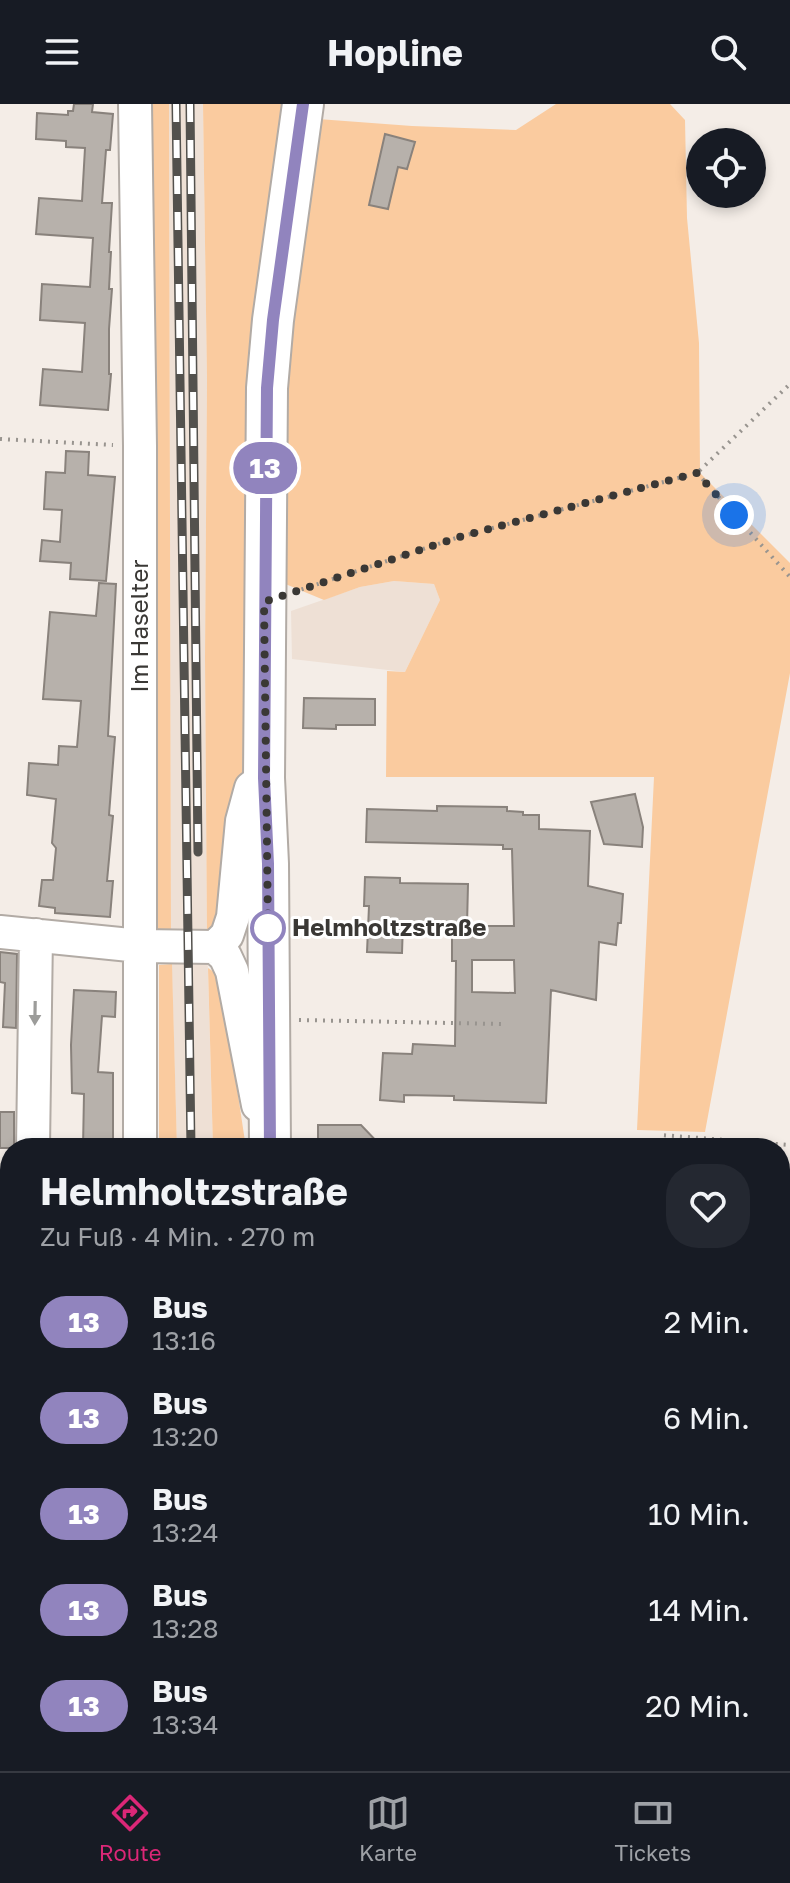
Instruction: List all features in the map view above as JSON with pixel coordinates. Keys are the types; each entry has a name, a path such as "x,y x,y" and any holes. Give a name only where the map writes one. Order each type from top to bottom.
{"main road":[{"path":"270,1138 268,864 264,778 267,388 273,320 303,104"}],"street":[{"name":"Im Haselter","path":"135,104 140,446 140,1138"},
{"path":"215,947 227,935 233,917 242,821 251,788 264,778"},
{"path":"0,932 140,946 215,947 225,956 232,971 262,1128 270,1138"},
{"path":"33,1138 36,935"}],"path":[{"path":"264,602 456,538 697,473 790,384"},
{"path":"0,439 140,446"},
{"path":"697,473 790,577"},
{"path":"269,1019 501,1024"},
{"path":"661,1138 661,1135 700,1138"}],"shaded area":[{"path":"152,104 169,104 171,938 155,933"},
{"path":"169,104 203,104 207,380 207,937 213,1138 177,1138 171,938"},
{"path":"203,104 290,104 251,742 226,919 207,937 207,380"},
{"path":"556,104 670,104 685,120 686,208 699,343 700,473 790,563 790,673 705,1132 637,1130 654,777 386,777 387,671 405,672 440,600 434,584 394,581 360,587 324,600 283,583 285,361 318,119 516,130"},
{"path":"394,581 434,584 440,600 405,672 292,659 291,611 360,587"},
{"path":"172,964 177,1138 159,1138 159,965"},
{"path":"208,968 220,976 244,1138 213,1138"}],"building":[{"path":"74,104 93,104 92,112 113,114 110,150 106,150 102,203 112,203 108,410 40,405 43,369 82,372 85,323 40,320 42,284 90,287 93,238 36,234 39,198 82,201 85,148 66,147 66,141 36,139 37,113 68,115 68,111 73,111"},
{"path":"385,134 415,142 407,169 398,167 388,209 369,205"},
{"path":"66,451 89,452 88,475 115,477 106,581 70,579 71,563 40,561 42,540 60,542 62,510 44,509 46,472 65,473"},
{"path":"99,583 116,584 108,736 115,737 107,881 113,881 110,917 55,913 55,908 39,906 42,880 53,880 56,799 27,795 29,763 58,765 59,746 77,747 81,701 43,699 50,612 96,616"},
{"path":"304,698 375,699 375,725 303,728"},
{"path":"635,794 643,827 642,847 604,844 591,802"},
{"path":"437,806 507,807 507,811 523,812 523,815 539,815 539,829 590,831 588,886 623,894 616,945 599,942 596,1000 551,990 546,1103 404,1095 404,1102 380,1100 383,1053 412,1054 413,1044 455,1046 456,961 452,961 452,923 403,922 402,953 367,952 369,906 364,906 365,877 400,878 400,883 468,884 467,926 514,926 512,849 503,849 503,845 366,842 367,809 437,811","holes":["472,960 514,960 515,993 472,992"]},
{"path":"0,952 17,954 16,1028 3,1027 5,983 0,982"},
{"path":"74,990 116,992 115,1017 102,1016 98,1072 113,1073 113,1138 83,1138 84,1094 72,1093"},
{"path":"0,1112 14,1112 14,1138 0,1138"},
{"path":"318,1125 361,1125 373,1138 318,1138"}],"railway":[{"path":"176,104 191,1138"},
{"path":"190,104 198,852"}],"bus line":[{"name":"13","path":"270,1138 268,864 264,778 267,388 273,320 303,104"}],"place":[{"name":"Helmholtzstraße","path":"268,928"}],"route":[{"path":"268,928 264,602 456,538 697,473 734,515"}]}
